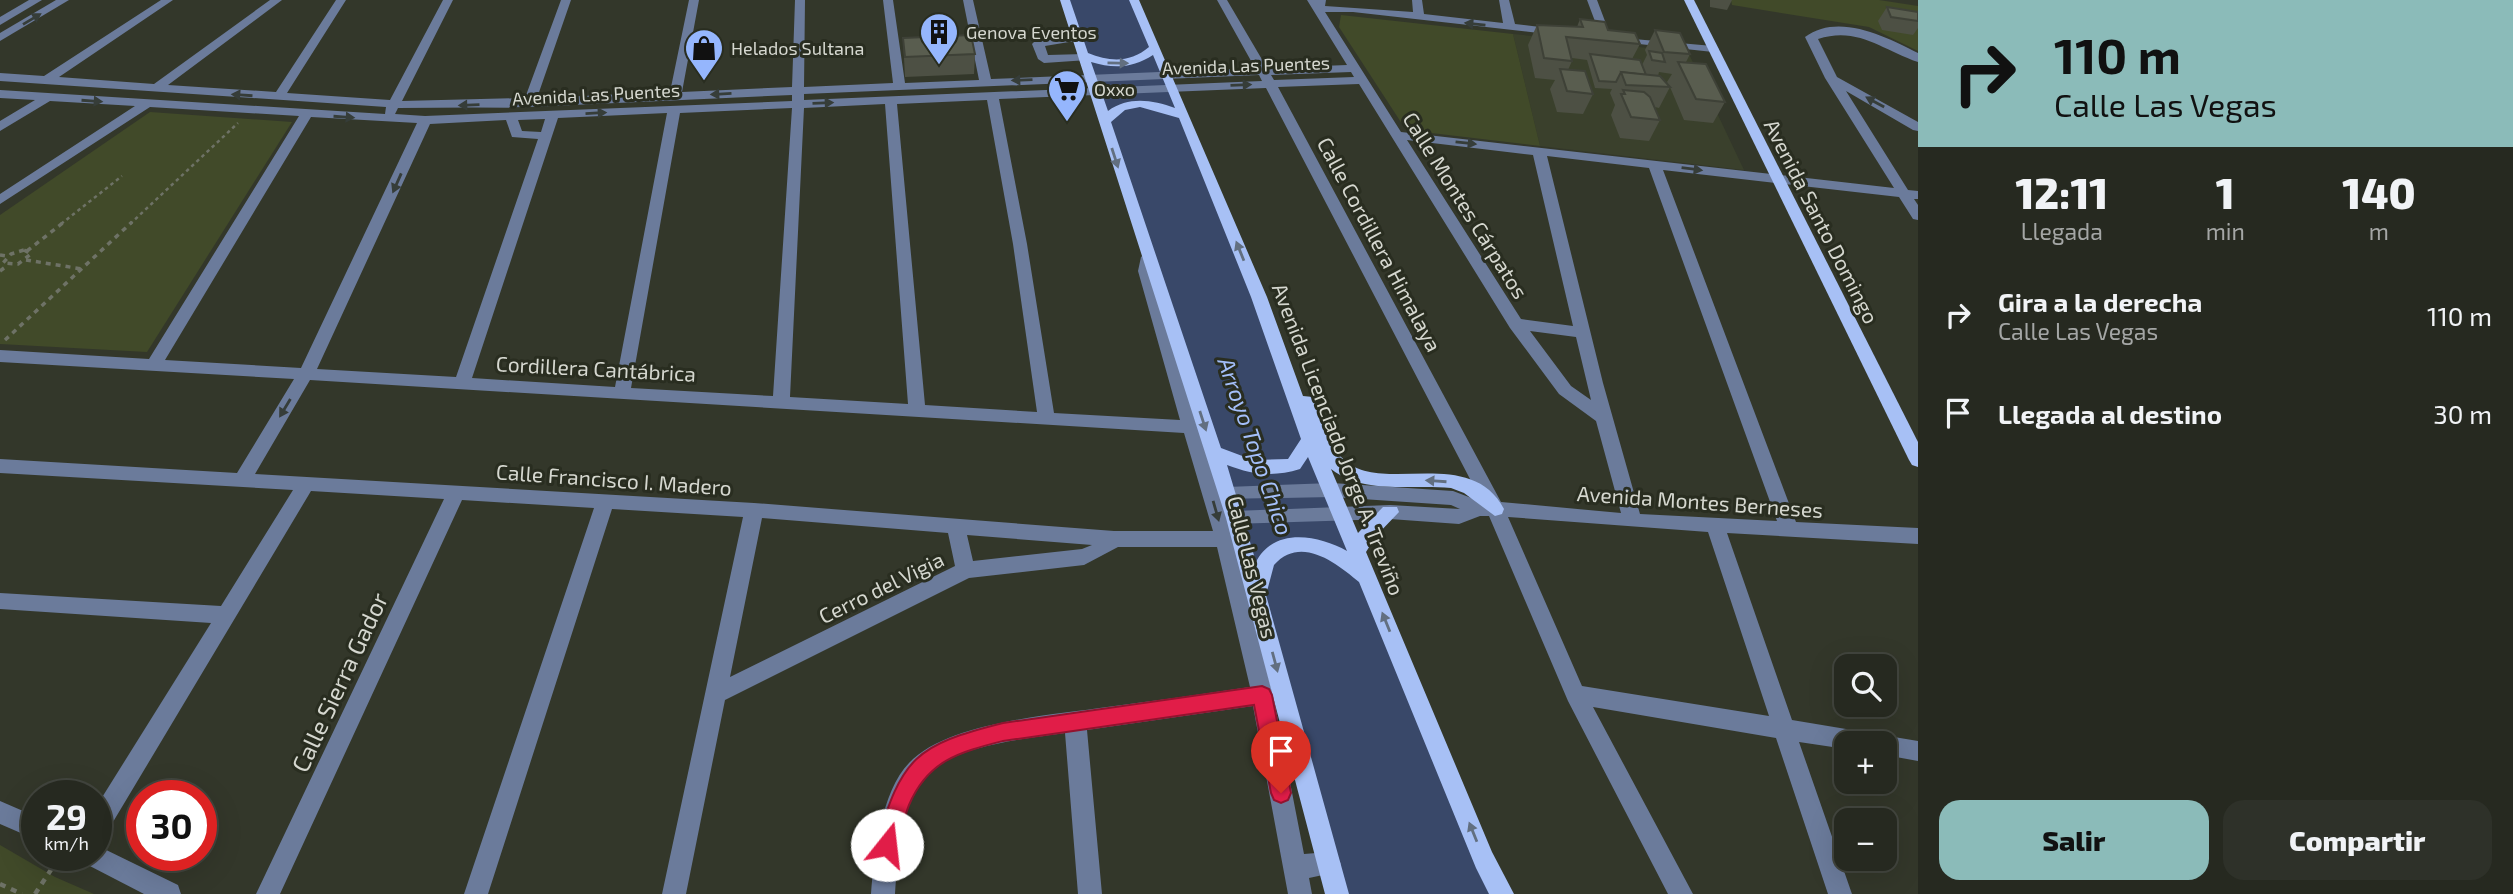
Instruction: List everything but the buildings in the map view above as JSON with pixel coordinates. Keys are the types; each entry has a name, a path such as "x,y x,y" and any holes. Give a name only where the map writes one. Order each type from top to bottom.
{"main road":[{"path":"1065,0 1107,118 1148,257 1213,452 1234,494 1242,518 1257,593 1337,894"},
{"name":"Avenida Licenciado Jorge A. Treviño","path":"1134,0 1161,81 1183,115 1259,297 1306,446 1349,553 1369,581 1484,860 1502,894"},
{"name":"Avenida Santo Domingo","path":"1689,0 1918,460"},
{"path":"1090,68 1117,64 1150,53"},
{"path":"1107,118 1135,103 1161,107 1183,115"},
{"path":"1259,297 1334,461 1343,470 1360,476 1457,483 1477,492 1487,509"},
{"path":"1213,452 1230,460 1269,470 1294,464 1306,446"},
{"path":"1257,593 1265,563 1271,555 1293,545 1349,553 1390,512"}],"street":[{"path":"0,22 37,0"},
{"path":"0,38 64,0"},
{"path":"45,81 169,0"},
{"path":"155,89 277,0"},
{"path":"278,98 341,0"},
{"path":"386,120 448,0"},
{"path":"529,103 566,0"},
{"path":"622,392 694,0"},
{"path":"780,402 798,97 800,0"},
{"path":"888,0 899,86"},
{"path":"968,0 985,81"},
{"name":"Calle Cordillera Himalaya","path":"1222,0 1266,78 1487,509 1574,694 1681,894"},
{"path":"1417,0 1419,18"},
{"path":"1504,0 1510,27"},
{"path":"1592,0 1606,38"},
{"path":"1317,3 1419,18 1565,33"},
{"name":"Calle Montes Cárpatos","path":"1317,3 1358,74 1516,324 1565,390 1601,416"},
{"path":"1918,58 1860,31 1825,32 1811,37 1831,78 1911,194 1918,216"},
{"path":"1593,36 1713,49"},
{"path":"1052,79 1040,42 1090,68"},
{"path":"1044,59 1090,68"},
{"name":"Avenida Las Puentes","path":"0,77 394,105 675,103 798,97 899,86 1052,79 1090,68"},
{"name":"Avenida Las Puentes","path":"798,97 891,101 992,96 1090,68 1161,81 1358,74"},
{"path":"1831,78 1918,127"},
{"name":"Avenida Las Puentes","path":"0,94 386,120 553,115 675,103"},
{"path":"992,96 1020,244 1046,418"},
{"path":"0,127 46,98"},
{"path":"891,101 917,410"},
{"path":"0,200 145,104"},
{"path":"154,365 306,115"},
{"path":"463,382 553,115"},
{"path":"511,117 517,134 545,136"},
{"path":"243,480 307,372 425,120"},
{"path":"1398,135 1911,194"},
{"path":"1539,151 1585,333 1601,416 1633,521"},
{"path":"1655,165 1790,530"},
{"name":"Calle Las Vegas","path":"1148,257 1145,271 1224,539 1262,695 1300,894"},
{"path":"1516,324 1585,333"},
{"name":"Cordillera Cantábrica","path":"0,356 307,372 1189,427"},
{"name":"Calle Francisco I. Madero","path":"0,466 754,510 1114,539 1224,539"},
{"path":"112,803 306,484"},
{"name":"Avenida Montes Berneses","path":"1234,494 1325,490 1453,498 1487,509 1633,521 1918,536"},
{"name":"Calle Sierra Gador","path":"268,894 457,491"},
{"path":"476,894 605,502"},
{"name":"Avenida Montes Berneses","path":"1242,518 1334,512 1390,512 1459,517 1487,509"},
{"path":"674,894 754,510"},
{"path":"955,525 966,570"},
{"path":"1715,526 1840,894"},
{"name":"Cerro del Vigia","path":"716,694 966,570 1084,556 1103,548 1114,539"},
{"path":"0,601 225,615"},
{"path":"1574,694 1834,738"},
{"path":"883,894 887,845 899,803 916,771 940,752 967,741 1075,721 1262,695"},
{"path":"1075,721 1090,894"},
{"path":"1897,748 1918,751"},
{"path":"0,812 21,822"},
{"path":"1295,867 1329,864"},
{"path":"112,865 169,894"}],"path":[{"path":"0,345 242,120 229,118"},
{"path":"0,255 27,251 122,176"},
{"path":"26,260 31,254 27,251"},
{"path":"7,256 3,263 8,265"},
{"path":"0,271 8,265 26,260 82,269"},
{"path":"35,894 50,871"},
{"path":"0,884 22,894"}],"shaded area":[{"path":"1731,0 1879,0 1918,6 1918,51 1869,27 1732,5"},
{"path":"1341,15 1513,34 1540,146 1406,130 1339,27"},
{"path":"1513,34 1688,52 1744,170 1540,146"},
{"path":"150,112 292,122 147,352 0,344 0,215"},
{"path":"0,845 21,857 21,871 45,871 94,894 0,894"}],"water":[{"name":"Arroyo Topo Chico","path":"1065,0 1134,0 1502,894 1337,894"}],"place":[{"name":"Genova Eventos","path":"939,66"},
{"name":"Helados Sultana","path":"704,82"},
{"name":"Oxxo","path":"1067,123"}],"route":[{"path":"887,845 899,803 916,771 940,752 967,741 1003,732 1262,695 1281,793"}]}
